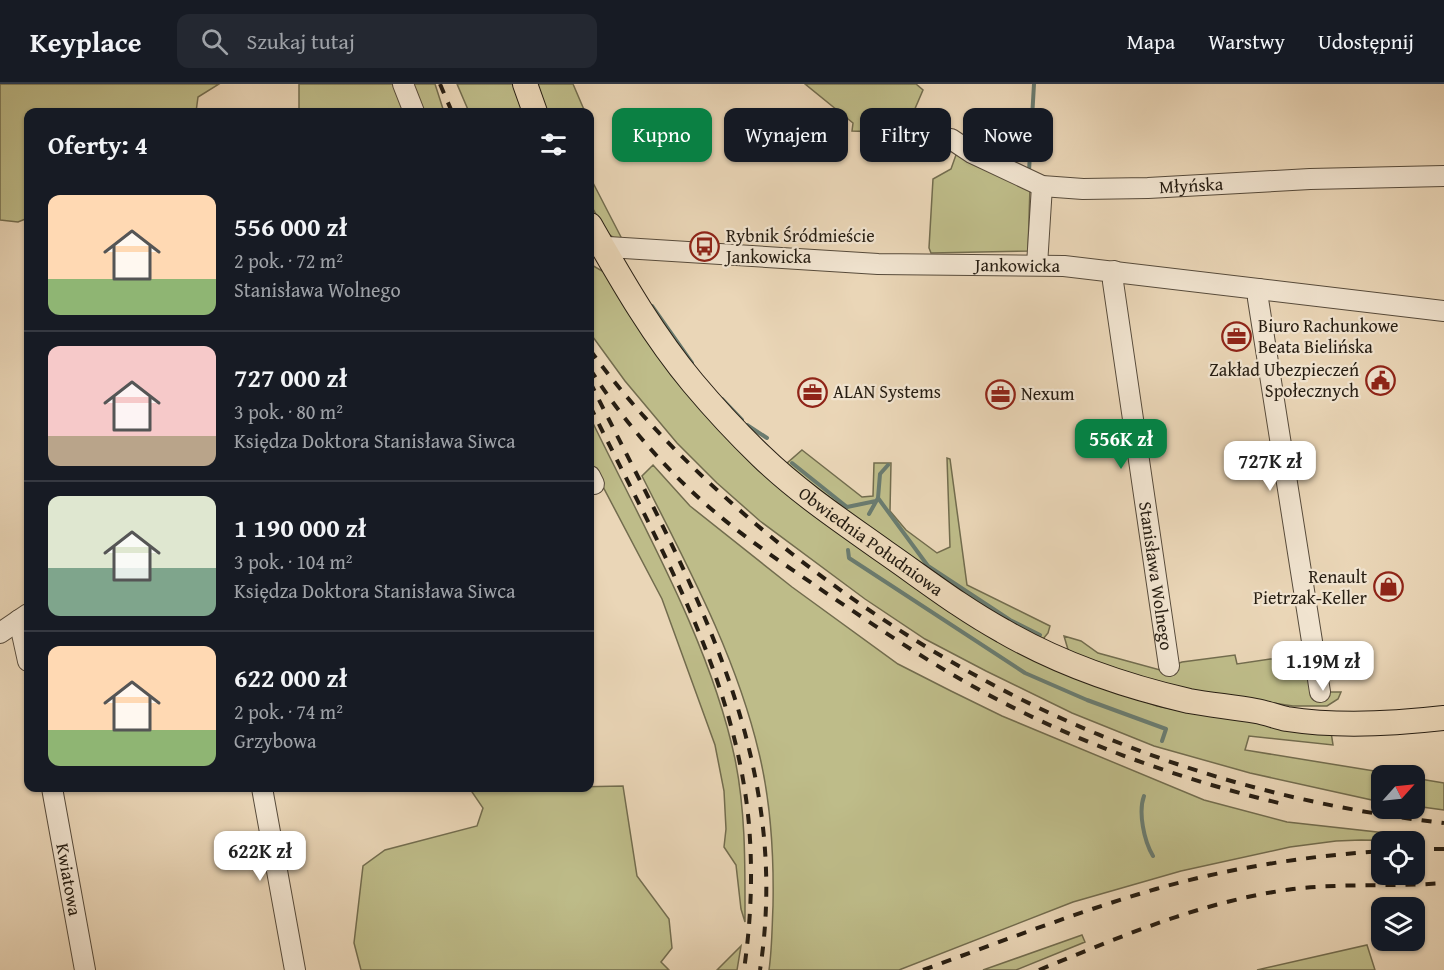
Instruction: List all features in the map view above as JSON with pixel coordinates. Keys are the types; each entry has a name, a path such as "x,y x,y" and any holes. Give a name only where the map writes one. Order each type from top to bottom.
{"main road":[{"path":"525,84 534,108"},
{"name":"Obwiednia Południowa","path":"596,247 673,358 749,445 801,491 923,579 1003,632 1080,668 1154,692 1210,705 1256,711 1286,718 1334,723 1406,722 1444,718"},
{"name":"Obwiednia Południowa","path":"1256,711 1341,712 1444,704"}],"street":[{"path":"402,84 412,108"},
{"name":"Młyńska","path":"951,139 972,153 1042,186 1083,189 1148,188 1310,179 1444,176"},
{"path":"1037,265 1042,186"},
{"name":"Jankowicka","path":"596,247 878,264 1037,265 1444,311"},
{"name":"Stanisława Wolnego","path":"1114,272 1113,282 1169,666"},
{"path":"1259,289 1258,299 1320,692"},
{"path":"0,633 24,617"},
{"name":"Kwiatowa","path":"53,792 85,970"},
{"path":"263,792 295,970"}],"shaded area":[{"path":"0,84 219,84 198,97 197,108 24,108 24,220 18,222 0,220"},
{"path":"299,84 398,84 407,108 299,108"},
{"path":"407,84 435,84 443,108 417,108"},
{"path":"457,84 515,84 524,108 467,108"},
{"path":"536,84 573,84 583,108 545,108"},
{"path":"805,84 916,84 923,90 915,108 860,108 860,131 852,131 853,123 848,119 848,108 835,108"},
{"path":"957,152 963,155 963,162 978,162 1030,187 1028,251 931,253 929,248 933,179 951,169"},
{"path":"594,185 621,237 616,239 607,233 594,211"},
{"path":"594,266 604,272 796,501 1117,691 1157,706 1192,713 1331,732 1333,745 1249,736 1245,750 1371,770 1371,800 1250,773 1154,746 1072,713 986,671 925,639 865,599 760,521 677,443 625,381 594,338"},
{"path":"594,425 673,584 692,627 724,715 739,779 744,840 745,922 741,909 736,865 724,847 726,829 724,791 715,745 662,599 594,470"},
{"path":"802,450 862,497 873,496 874,463 891,463 890,511 906,530 937,553 950,547 947,458 950,459 967,585 1050,626 1048,633 1043,639 934,581 786,464"},
{"path":"653,465 690,506 792,587 898,664 951,691 1002,716 1204,800 1287,822 1371,831 1371,840 1336,841 1290,847 1181,871 1073,902 899,970 769,970 773,868 769,810 759,753 724,646 693,577 642,476"},
{"path":"1064,636 1081,641 1098,653 1160,670 1182,662 1235,655 1237,664 1305,654 1320,692 1341,692 1338,699 1327,706 1293,706 1175,688 1069,653"},
{"path":"1425,780 1444,783 1444,810 1425,807"},
{"path":"623,786 637,876 669,919 672,948 661,962 669,970 361,970 354,943 363,866 385,850 477,826 483,808 472,792 594,792 594,787"},
{"path":"1082,935 1085,942 1016,970 983,970"},
{"path":"1367,945 1375,970 1257,970"},
{"path":"741,946 737,970 717,970"}],"waterway":[{"path":"1029,171 1034,84"},
{"path":"652,306 692,363"},
{"path":"722,399 742,420"},
{"path":"747,425 767,438"},
{"path":"792,463 847,507 876,501"},
{"path":"869,514 878,498 880,474 888,465"},
{"path":"878,498 928,566 1010,620 1040,635"},
{"path":"848,550 849,558 1025,673 1087,700 1166,729 1162,741"},
{"path":"1144,796 1143,826 1153,856"}],"railway":[{"path":"440,84 450,108"},
{"path":"594,355 634,406 683,458 791,553 865,607 940,655 1018,698 1098,734 1181,765 1266,790 1354,810 1444,823"},
{"path":"594,375 650,449 703,502 775,558 914,651 1004,703 1080,738 1158,768 1279,803"},
{"path":"594,390 694,593 723,664 746,737 761,811 766,889 760,970"},
{"path":"594,414 689,609 728,715 741,769 749,825 751,898 744,970"},
{"path":"1425,849 1444,849"},
{"path":"923,970 1097,907 1156,889 1268,864 1371,852"},
{"path":"1039,970 1163,921 1227,902 1312,887 1444,883"}],"place":[{"name":"Rybnik Śródmieście Jankowicka","path":"705,246"},
{"name":"Biuro Rachunkowe Beata Bielińska","path":"1237,336"},
{"name":"Zakład Ubezpieczeń Społecznych","path":"1380,380"},
{"name":"ALAN Systems","path":"812,392"},
{"name":"Nexum","path":"1000,394"},
{"name":"Renault Pietrzak-Keller","path":"1388,587"}]}
